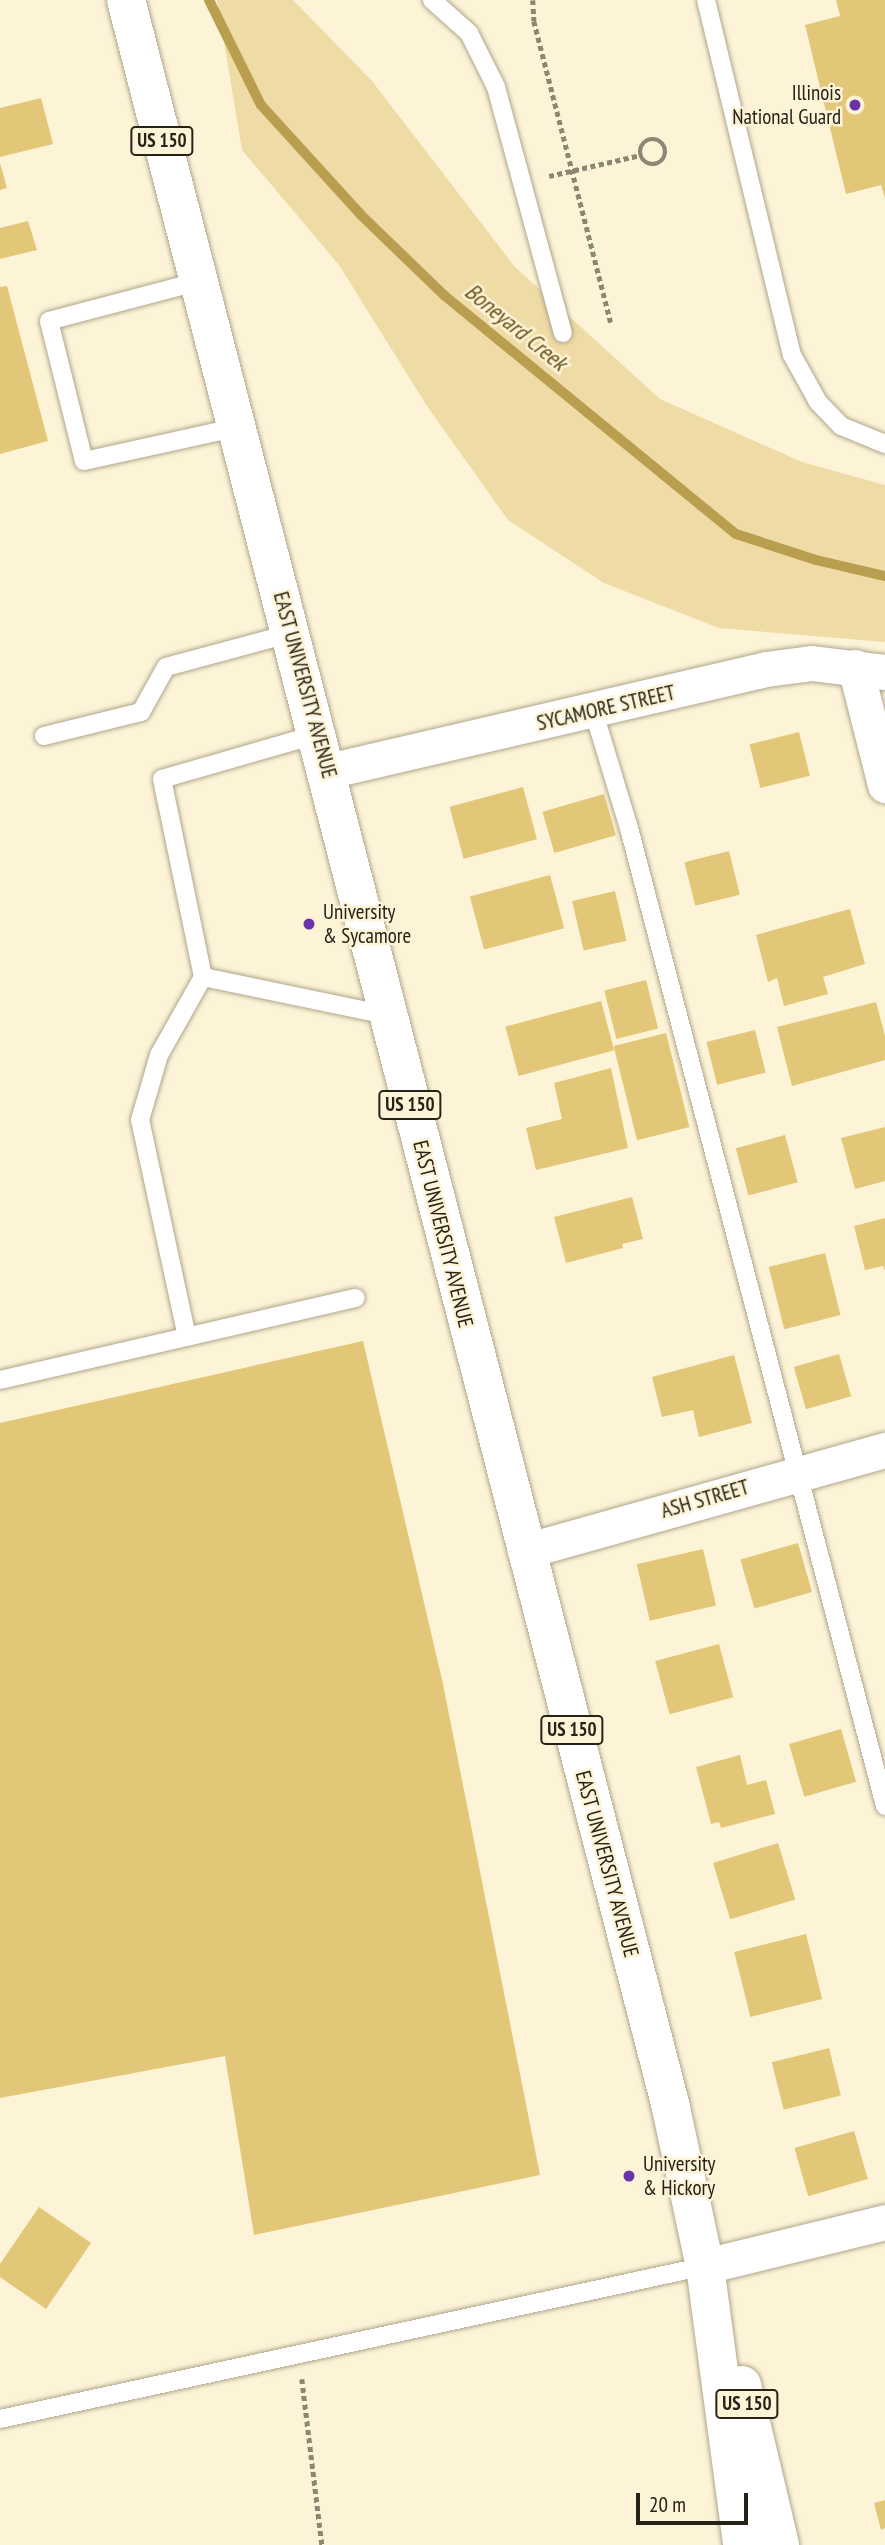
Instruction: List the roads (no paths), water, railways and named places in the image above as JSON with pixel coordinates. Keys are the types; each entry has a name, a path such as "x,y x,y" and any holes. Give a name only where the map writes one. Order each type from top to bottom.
{"main road":[{"name":"EAST UNIVERSITY AVENUE","path":"126,0 328,771 387,1015 671,2108 705,2266 742,2545"},
{"name":"EAST UNIVERSITY AVENUE","path":"705,2266 742,2383 780,2545"}],"street":[{"name":"SYCAMORE STREET","path":"328,771 401,751 594,713 765,669 811,663 870,669"},
{"path":"870,669 885,785"},
{"name":"ASH STREET","path":"525,1551 798,1472 885,1450"},
{"path":"705,2266 885,2222"}],"lane":[{"path":"432,0 469,33 491,76 563,332"},
{"path":"706,0 792,355 818,402 841,426 885,444"},
{"path":"200,281 49,321 84,461 238,427"},
{"path":"44,736 141,712 166,667 292,633"},
{"path":"594,713 629,828 885,1807"},
{"path":"187,1337 140,1120 159,1055 203,977 162,779 318,734"},
{"path":"203,977 387,1015"},
{"path":"0,1380 356,1298"},
{"path":"0,2419 705,2266"}],"waterway":[{"name":"Boneyard Creek","path":"209,0 261,105 361,215 445,296 736,534 816,560 885,576"}],"place":[{"name":"Illinois National Guard","path":"855,105"},
{"name":"University & Sycamore","path":"309,924"},
{"name":"University & Hickory","path":"629,2176"}]}
